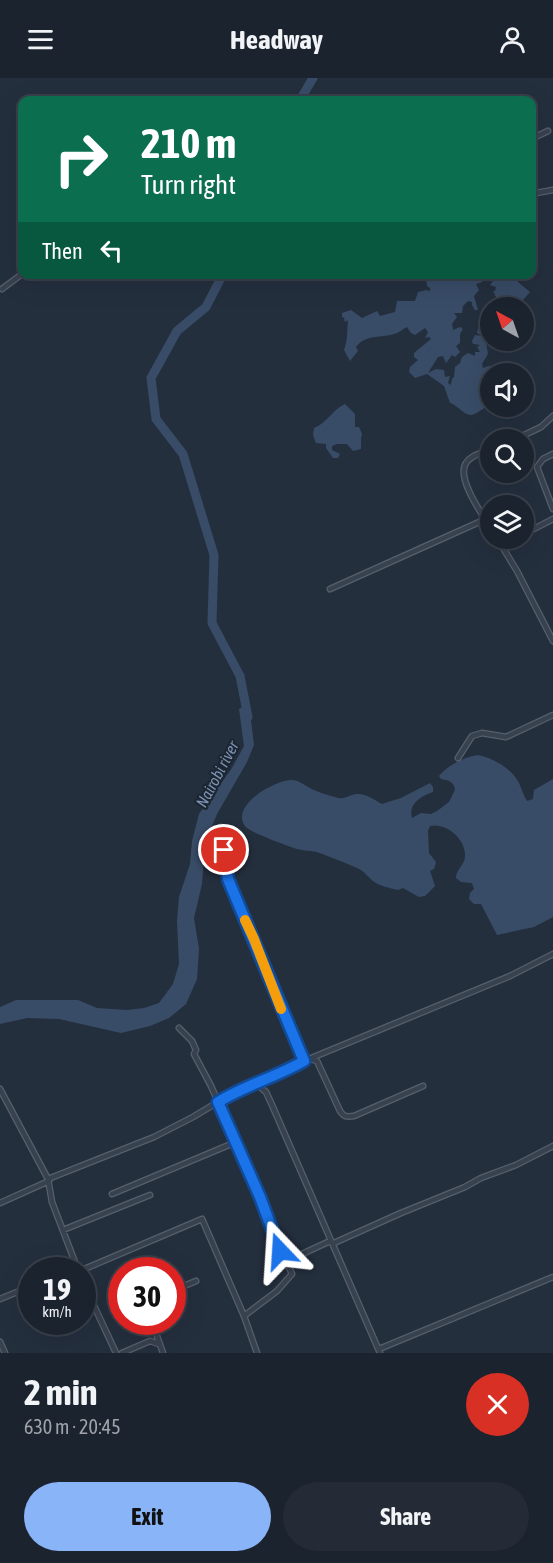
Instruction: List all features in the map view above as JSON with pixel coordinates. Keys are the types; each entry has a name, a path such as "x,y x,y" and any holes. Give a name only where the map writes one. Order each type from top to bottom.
{"street":[{"path":"536,136 548,130"},
{"path":"536,193 553,190"},
{"path":"2,289 18,277"},
{"path":"534,430 553,416"},
{"path":"480,454 465,464 463,469 467,487 480,509"},
{"path":"553,454 543,459 537,467 553,509"},
{"path":"534,529 553,519"},
{"path":"330,589 480,522"},
{"path":"503,549 553,641"},
{"path":"458,758 472,736 482,733 506,737 553,715"},
{"path":"221,828 228,879 304,1061"},
{"path":"0,1203 49,1180 154,1137 193,1118 247,1086 510,976 553,954"},
{"path":"178,1028 192,1041 196,1050 194,1054 236,1142 280,1251 292,1274 244,1316"},
{"path":"310,1059 317,1061 342,1115 347,1117 423,1086"},
{"path":"260,1082 259,1086 266,1092 380,1351 553,1276"},
{"path":"0,1089 49,1180 52,1202 74,1257"},
{"path":"112,1194 236,1142"},
{"path":"288,1266 302,1254 328,1242 334,1243 465,1188 481,1178 516,1165 553,1146"},
{"path":"63,1230 150,1195"},
{"path":"96,1263 202,1219 244,1316 257,1353"},
{"path":"186,1285 196,1281"},
{"path":"0,1299 18,1292"},
{"path":"96,1310 116,1353"},
{"path":"156,1335 163,1353"},
{"path":"122,1353 150,1341 159,1344"},
{"path":"0,1342 5,1353"}],"water":[{"path":"426,279 484,279 476,284 479,290 474,296 478,310 475,310 472,302 468,301 463,306 462,313 454,313 457,317 452,324 453,330 460,327 463,329 460,334 460,343 456,346 460,352 455,357 452,355 446,363 443,356 438,357 428,373 436,369 444,370 445,377 450,376 448,383 451,385 455,367 460,363 462,357 468,353 475,356 475,352 480,352 477,347 480,345 480,351 488,351 483,363 480,363 480,411 472,415 466,414 450,403 444,386 427,374 415,378 409,372 410,367 418,360 414,357 414,353 431,339 425,338 428,332 425,328 415,335 407,327 396,333 364,340 356,347 358,351 350,361 344,350 348,320 345,322 342,313 351,310 362,318 377,311 380,316 395,312 397,301 415,301 418,292 430,291"},
{"path":"495,279 521,279 517,281 530,292 526,297 496,297 493,291 496,287 490,285"},
{"path":"475,335 480,336 480,345 473,344"},
{"path":"345,404 355,414 355,427 359,427 362,434 361,449 353,451 347,444 337,444 332,446 332,450 340,454 338,458 333,458 326,444 316,443 313,435 314,428"},
{"path":"249,704 254,745 247,762 217,814 205,843 202,884 194,918 199,949 197,979 186,1004 169,1018 150,1026 121,1033 59,1019 27,1018 0,1024 0,1007 16,1000 78,1000 97,1008 127,1010 159,1003 173,984 179,964 177,921 179,897 190,864 192,841 199,814 232,768 244,746 239,709"},
{"path":"478,755 506,768 516,778 527,801 533,799 534,790 553,779 553,917 534,927 497,935 481,904 474,904 469,899 474,889 472,883 461,882 456,878 465,859 464,850 459,838 448,829 436,825 430,826 428,831 429,853 436,862 434,869 430,871 435,886 425,896 419,897 403,888 398,890 378,884 361,870 333,858 317,852 297,849 260,835 248,829 242,818 249,802 257,795 276,784 293,780 337,798 360,794 382,804 401,798 430,783 433,792 416,801 411,813 412,818 421,813 431,814 449,802 455,790 452,783 439,776 457,762"}],"waterway":[{"name":"Nairobi river","path":"302,96 313,78"},
{"name":"Nairobi river","path":"220,279 206,307 177,331 151,378 156,419 183,454 214,555 212,623 240,676 248,717"}],"slow traffic":[{"path":"245,920 278,996 281,1009"}],"route":[{"path":"224,850 228,879 304,1061 285,1072 247,1086 218,1102 260,1197 280,1251"}]}
